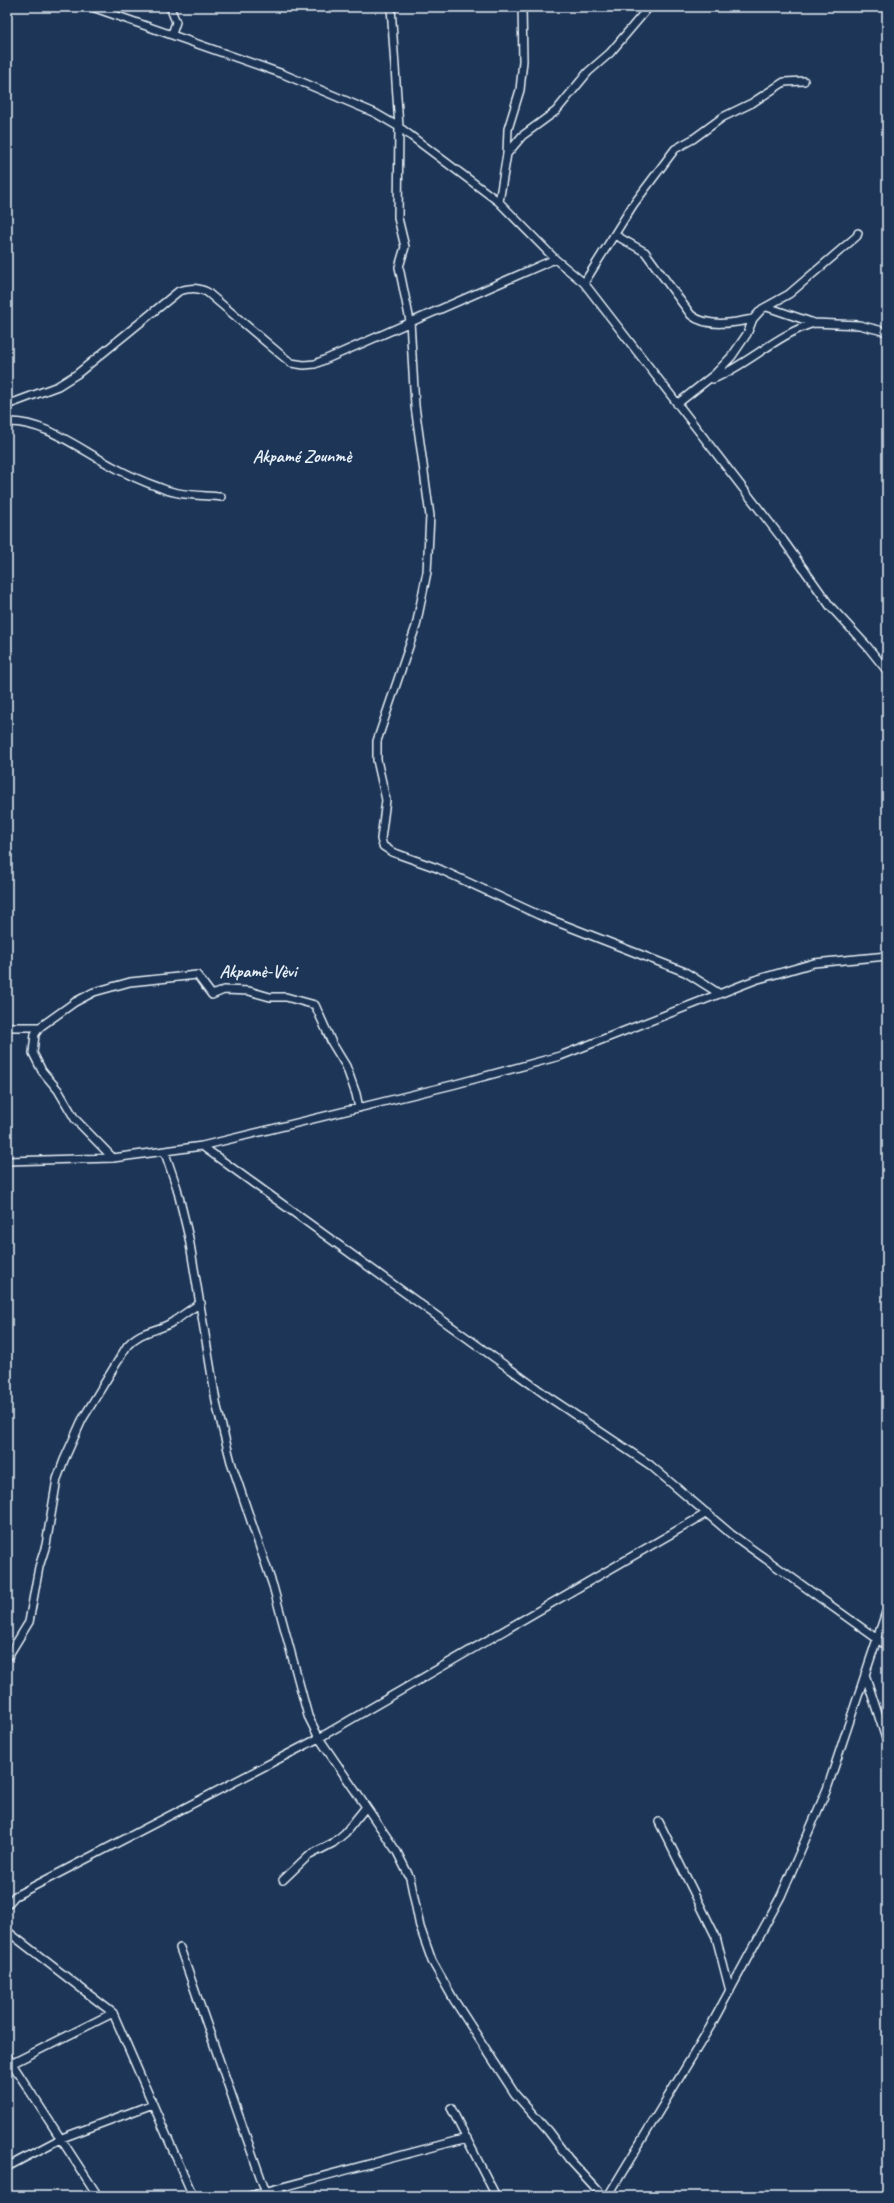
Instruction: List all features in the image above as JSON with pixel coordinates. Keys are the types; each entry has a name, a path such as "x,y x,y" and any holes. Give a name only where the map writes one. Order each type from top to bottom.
{"street":[{"path":"92,7 172,34 324,90 375,113 399,127 499,202 555,259 584,283 783,540 830,606 867,646 887,671"},
{"path":"170,7 176,22 172,34"},
{"path":"391,7 399,127 398,218 405,247 399,267 410,321 415,406 430,516 427,572 416,626 377,741 377,760 386,800 380,839 383,846 392,852 437,868 539,915 685,972 720,994"},
{"path":"499,202 507,154 508,129 520,90 523,61 522,7"},
{"path":"507,154 522,136 556,111 588,72 610,53 649,7"},
{"path":"584,283 633,205 675,149 693,139 723,117 752,103 784,82 804,80"},
{"path":"677,404 707,381 732,356 747,334 753,319 766,306 799,287 857,236 858,233"},
{"path":"615,235 645,252 691,315 697,319 702,322 737,322 753,319"},
{"path":"7,405 58,386 77,374 179,291 190,288 200,288 207,292 291,363 304,365 323,361 410,321 555,259"},
{"path":"766,306 814,323 859,325 887,332"},
{"path":"707,381 727,373 788,332 814,323"},
{"path":"7,422 18,421 46,429 112,466 161,489 178,494 221,497"},
{"path":"7,1161 114,1158 165,1153 202,1146 452,1085 560,1056 755,980 814,963 887,956"},
{"path":"114,1158 75,1119 58,1090 36,1060 33,1053 34,1044 40,1027 75,1002 94,992 115,985 196,975 212,995 224,990 249,991 270,997 286,996 316,1005 332,1043 346,1066 359,1108"},
{"path":"7,1026 40,1027"},
{"path":"202,1146 550,1398 650,1464 731,1534 887,1646"},
{"path":"165,1153 177,1188 189,1238 217,1407 231,1462 273,1586 308,1716 319,1738 397,1852 410,1878 420,1928 432,1961 454,2000 515,2094 548,2131 569,2159 603,2196"},
{"path":"7,1658 29,1622 39,1567 46,1545 57,1478 82,1420 127,1346 134,1338 141,1334 168,1325 200,1303"},
{"path":"7,1905 15,1896 319,1738 707,1514"},
{"path":"608,2196 710,2027 781,1896 827,1789 887,1609"},
{"path":"865,1674 887,1742"},
{"path":"283,1880 308,1856 333,1843 345,1833 366,1807"},
{"path":"658,1822 716,1937 730,1990"},
{"path":"7,1932 113,2013 193,2196"},
{"path":"180,1948 266,2194"},
{"path":"10,2065 113,2013"},
{"path":"7,2056 10,2065 62,2138 98,2196"},
{"path":"7,2167 62,2138 153,2104"},
{"path":"451,2108 496,2196"},
{"path":"250,2196 266,2194 466,2138"}],"district":[{"name":"Akpamé Zounmè","path":"302,456"},
{"name":"Akpamè-Vèvi","path":"258,971"}]}
